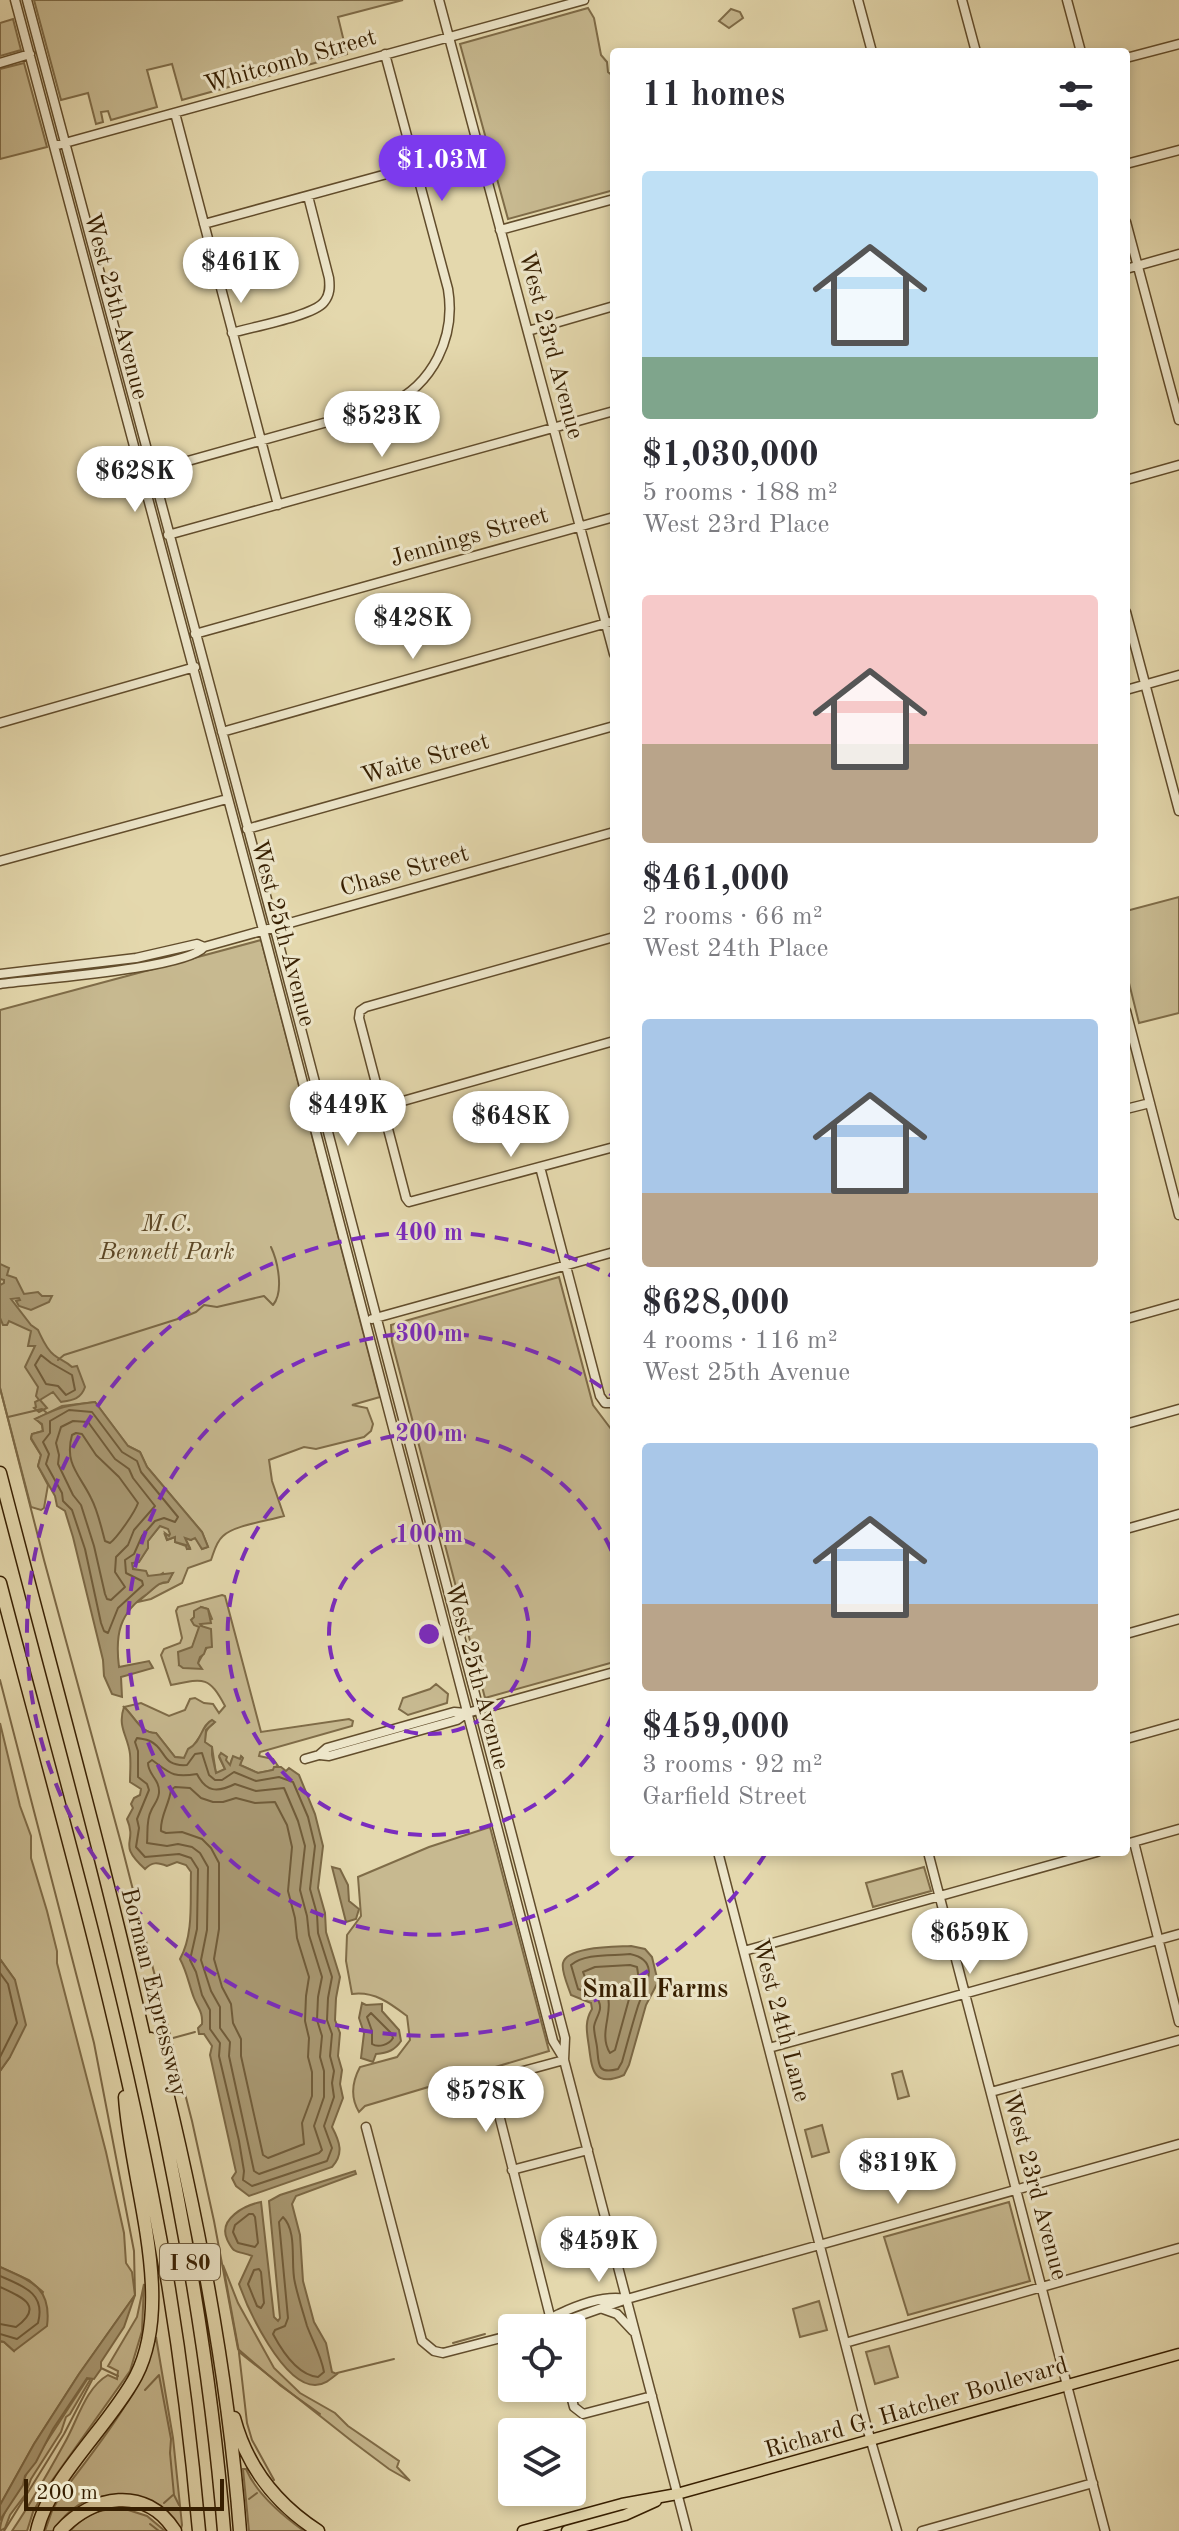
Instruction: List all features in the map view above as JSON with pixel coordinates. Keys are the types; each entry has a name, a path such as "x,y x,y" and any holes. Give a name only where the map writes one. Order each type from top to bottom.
{"highway":[{"name":"Borman Expressway","path":"0,1473 135,1997 168,2143 211,2412 224,2531"},
{"name":"Borman Expressway","path":"0,1583 122,2054 153,2196 174,2320 199,2531"},
{"path":"135,1997 158,2056 203,2254 224,2377 240,2531"},
{"path":"37,2531 48,2500 124,2396 137,2373 151,2327 152,2281 126,2106 122,2054"},
{"path":"224,2377 236,2427 255,2469 277,2499 318,2531"},
{"path":"60,2531 85,2509 114,2500 143,2504 170,2523 175,2531"}],"main road":[{"name":"Richard G. Hatcher Boulevard","path":"523,2531 622,2504 663,2498 1179,2354"},
{"name":"Richard G. Hatcher Boulevard","path":"567,2531 625,2515 663,2498"}],"street":[{"name":"West 25th Avenue","path":"15,0 263,931 553,2041 564,2060 687,2531"},
{"name":"West 25th Avenue","path":"27,0 480,1710 565,2038 564,2060"},
{"name":"West 23rd Avenue","path":"439,0 580,526 610,622"},
{"name":"Whitcomb Street","path":"54,146 584,0"},
{"path":"858,0 871,48"},
{"path":"962,0 975,48"},
{"path":"1067,0 1080,48"},
{"path":"1130,57 1179,44"},
{"path":"0,63 30,54"},
{"path":"152,471 396,402 425,378 441,353 448,326 449,298 385,54"},
{"path":"175,113 278,505"},
{"path":"1130,163 1179,150"},
{"path":"204,224 416,166"},
{"path":"232,333 307,313 325,301 329,278 308,196"},
{"path":"500,230 610,200"},
{"path":"1130,236 1179,420"},
{"path":"1130,268 1179,254"},
{"path":"528,331 610,307"},
{"path":"158,538 610,412"},
{"path":"1130,479 1179,465"},
{"name":"Jennings Street","path":"195,634 610,518"},
{"path":"222,732 610,622"},
{"path":"1130,626 1179,811"},
{"path":"0,723 204,665"},
{"path":"1130,689 1179,675"},
{"name":"Waite Street","path":"247,829 610,727"},
{"path":"0,861 227,799"},
{"name":"Chase Street","path":"0,984 163,962 199,953 204,947 610,833"},
{"path":"610,938 364,1007 359,1018 409,1202 610,1148"},
{"name":"Chase Street","path":"0,974 136,958 197,944 204,947"},
{"path":"1130,1026 1179,1215"},
{"path":"382,1107 610,1042"},
{"path":"1130,1108 1150,1103"},
{"path":"540,1167 600,1396 610,1403"},
{"path":"365,1321 610,1253"},
{"path":"1130,1318 1179,1304"},
{"path":"1130,1423 1179,1409"},
{"path":"1130,1528 1179,1514"},
{"path":"1130,1633 1179,1619"},
{"path":"305,1759 329,1756 443,1724 467,1713 610,1673"},
{"path":"1130,1738 1179,1724"},
{"path":"1179,1829 1130,1843 1179,2022"},
{"name":"West 24th Lane","path":"721,1856 845,2343 897,2531"},
{"name":"West 23rd Avenue","path":"929,1856 1105,2531"},
{"path":"744,1951 1083,1856"},
{"path":"769,2048 1179,1934"},
{"path":"991,2092 1179,2040"},
{"path":"549,2314 491,2081 564,2060"},
{"path":"366,2127 420,2337 429,2349 443,2353 498,2339"},
{"path":"586,2314 627,2299 1179,2144"},
{"path":"512,2170 588,2150"},
{"path":"845,2343 1179,2248"},
{"path":"560,2314 614,2296 627,2299"},
{"path":"602,2309 619,2316 636,2334"},
{"path":"573,2402 583,2414 652,2396"},
{"path":"922,2531 1093,2483"}],"green space":[{"path":"34,0 403,0 338,17 347,54 182,100 172,64 147,70 157,107 111,120 108,111 101,112 103,122 96,124 88,93 61,100"},
{"path":"588,8 594,18 601,55 610,74 610,191 508,219 460,44"},
{"path":"731,9 740,12 743,18 729,28 719,21"},
{"path":"13,19 21,50 0,56 0,23"},
{"path":"24,63 47,147 0,159 0,69"},
{"path":"1179,897 1179,1013 1139,1023 1130,987 1130,910"},
{"name":"M.C. Bennett Park","path":"261,940 380,1397 352,1405 367,1408 373,1424 364,1437 316,1449 304,1447 269,1460 272,1481 284,1516 228,1532 219,1541 211,1560 188,1568 182,1583 138,1602 158,1584 168,1582 172,1574 148,1576 146,1572 133,1569 132,1563 139,1561 148,1548 148,1541 160,1526 168,1528 171,1534 169,1537 165,1535 167,1540 175,1537 175,1542 187,1549 190,1548 185,1538 191,1540 195,1536 202,1549 208,1547 202,1532 147,1467 140,1452 128,1446 95,1402 62,1406 36,1419 43,1431 32,1434 31,1439 41,1455 38,1466 48,1485 44,1508 31,1507 0,1388 0,1010"},
{"path":"559,1277 593,1405 610,1428 610,1663 485,1698 392,1342 391,1325"},
{"path":"225,1596 261,1732 349,1719 353,1721 352,1726 260,1752 259,1756 273,1759 278,1766 258,1773 240,1765 242,1756 232,1759 230,1765 219,1757 225,1769 216,1774 212,1747 205,1743 206,1731 214,1723 206,1729 184,1758 175,1757 156,1733 142,1727 124,1707 141,1703 169,1716 185,1710 190,1699 195,1698 213,1704 219,1713 225,1706 210,1684 191,1681 171,1685 161,1655 164,1649 180,1643 182,1638 176,1611 178,1607","holes":["201,1607 208,1609 212,1619 200,1623 211,1640 198,1663 179,1665 182,1652 192,1648 199,1629"]},
{"path":"436,1684 448,1694 447,1703 408,1715 399,1709 403,1698"},
{"path":"0,1723 20,1806 31,1836 31,1858 47,1911 57,1963 106,2152 124,2233 126,2263 132,2272 135,2295 34,2444 0,2505 0,2341 14,2351 43,2292 29,2280 0,2267 0,2071 10,2057 15,1980 0,1959"},
{"path":"490,1827 549,2051 365,2106 359,2112 353,2090 360,2067 397,2057 410,2040 407,2016 375,1996 352,1994 346,1961 347,1935 361,1916 358,1877 429,1847"},
{"path":"924,1867 931,1891 873,1907 866,1883"},
{"path":"902,2071 909,2096 898,2099 892,2074"},
{"path":"822,2125 829,2152 812,2157 805,2130"},
{"path":"1009,2202 1030,2281 908,2315 884,2237"},
{"path":"223,2265 238,2303 274,2368 300,2393 335,2413 348,2426 399,2461 397,2467 410,2481 353,2442 239,2352"},
{"path":"144,2284 142,2331 130,2371 46,2489 27,2531 12,2531 52,2466 93,2388 108,2375 117,2379 118,2371 108,2366 137,2317"},
{"path":"819,2301 827,2330 800,2337 793,2309"},
{"path":"156,2337 173,2438 181,2529 158,2509 127,2498 102,2496 80,2504 53,2531 45,2531 60,2496 128,2401 149,2359"},
{"path":"889,2346 898,2377 875,2384 866,2352"},
{"path":"88,2378 90,2380 66,2417 61,2432 31,2479 25,2495 0,2531 3,2516 27,2472"},
{"path":"243,2469 271,2503 304,2531 249,2531"},
{"path":"122,2508 147,2516 165,2531 70,2531 93,2514"}],"water":[{"path":"0,1264 9,1268 7,1275 16,1278 24,1294 38,1292 42,1296 52,1296 49,1302 31,1310 19,1306 16,1301 19,1298 11,1299 38,1330 51,1353 72,1367 77,1366 85,1387 76,1398 61,1402 53,1392 40,1400 47,1408 39,1412 34,1408 39,1400 36,1396 38,1387 25,1367 35,1346 28,1346 31,1331 9,1321 3,1325 0,1318 0,1285 4,1280 0,1279"},
{"path":"95,1402 128,1446 140,1452 147,1467 202,1532 208,1547 202,1549 195,1538 185,1538 190,1549 187,1549 186,1545 175,1542 175,1537 167,1540 165,1533 169,1536 168,1529 160,1526 148,1541 148,1548 139,1562 132,1563 133,1569 146,1571 148,1576 173,1573 168,1582 159,1584 130,1609 121,1626 119,1667 149,1661 153,1668 121,1677 122,1697 112,1694 104,1676 103,1660 73,1537 65,1511 57,1506 55,1496 38,1466 41,1455 31,1438 32,1434 43,1431 42,1424 35,1419 64,1407"},
{"path":"201,1607 208,1609 211,1623 200,1624 211,1629 212,1647 206,1648 200,1657 198,1663 202,1669 183,1668 179,1665 178,1652 192,1647 199,1627 191,1620 194,1611"},
{"path":"124,1707 142,1727 156,1733 175,1757 184,1758 205,1726 212,1720 215,1722 206,1730 205,1742 212,1747 216,1773 225,1769 219,1756 221,1753 230,1765 233,1756 240,1759 241,1756 240,1765 258,1773 281,1767 299,1775 315,1814 323,1846 318,1888 325,1913 326,1932 340,1977 335,2020 340,2033 338,2056 343,2098 332,2127 340,2148 332,2167 249,2196 236,2186 232,2178 236,2172 210,2055 212,2046 204,2034 199,2034 201,2013 180,1959 189,1928 191,1872 186,1865 177,1862 167,1866 155,1863 145,1869 129,1848 127,1819 133,1808 131,1804 140,1795 141,1789 130,1782 130,1754 122,1726"},
{"path":"332,1867 340,1869 348,1885 349,1901 359,1909 356,1919 346,1922"},
{"path":"631,1946 645,1949 652,1957 658,1982 646,2005 624,2075 614,2079 601,2078 593,2070 587,2028 591,2003 571,1995 563,1963 566,1957 583,1950"},
{"path":"0,1959 15,1980 26,2025 0,2071"},
{"path":"362,2003 382,2004 382,2011 399,2030 399,2044 376,2054 373,2062 361,2058 364,2033 359,2018"},
{"path":"355,2171 356,2174 296,2196 292,2204 300,2235 303,2281 314,2322 326,2343 332,2372 337,2374 315,2385 303,2382 291,2373 268,2344 239,2284 252,2256 233,2249 227,2239 226,2225 241,2210 261,2202 274,2317 278,2321 269,2201"},
{"path":"0,2267 37,2287 46,2302 48,2313 47,2326 14,2351 0,2341"},
{"path":"135,2295 124,2327 101,2362 101,2369 94,2379 87,2378 0,2520 0,2505 34,2444"}],"waterway":[{"path":"58,1360 64,1355 184,1317 204,1305 217,1307 264,1296 273,1305 279,1285 271,1247"},
{"path":"0,1388 192,2121 238,2349 320,2414"},
{"path":"8,1417 42,1409 47,1413"},
{"path":"0,1680 94,2043 134,2251 135,2295"},
{"path":"173,2038 195,2032"},
{"path":"453,2343 485,2334"},
{"path":"239,2353 247,2423 252,2440 274,2480"},
{"path":"337,2373 394,2359"},
{"path":"101,2368 118,2376"},
{"path":"145,2390 159,2375 171,2439 174,2495 179,2505"},
{"path":"4,2531 64,2434 92,2380"},
{"path":"249,2499 257,2493"},
{"path":"164,2503 173,2495"},
{"path":"150,2524 159,2531"}],"district":[{"name":"Small Farms","path":"655,1988"}]}
